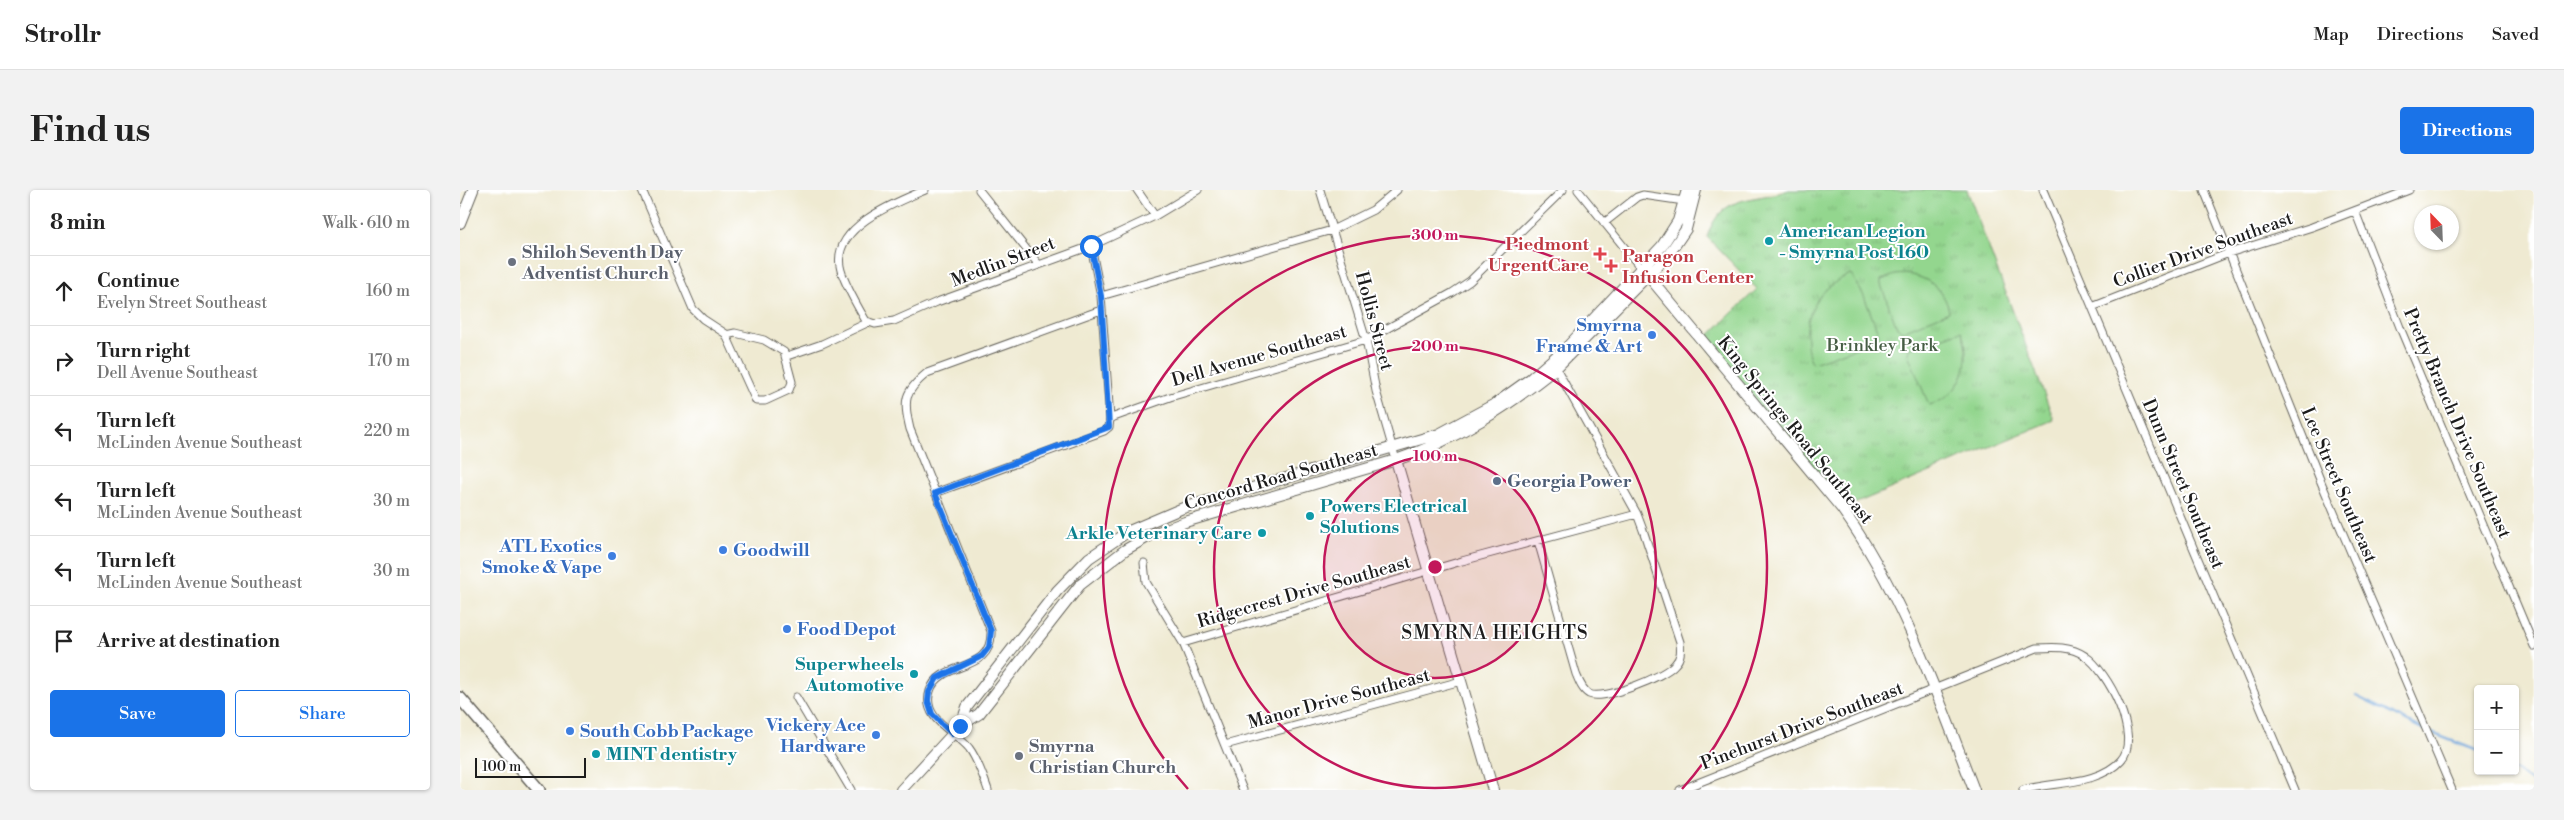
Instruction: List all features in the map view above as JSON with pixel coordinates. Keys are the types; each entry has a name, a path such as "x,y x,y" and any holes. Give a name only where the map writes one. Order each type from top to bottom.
{"main road":[{"path":"460,223 473,190"},
{"name":"Concord Road Southeast","path":"961,725 967,707 1057,591 1089,558 1118,537 1142,524 1183,508 1450,430 1519,388 1568,346 1671,234 1687,190"},
{"name":"Concord Road Southeast","path":"900,790 961,725 979,714 1080,585 1125,550 1153,534 1186,522 1396,460 1445,441 1485,419 1556,368 1669,254 1686,229 1696,190"},
{"name":"King Springs Road Southeast","path":"1641,268 1852,524 1887,583 1934,690 1974,790"},
{"path":"1396,460 1493,790"},
{"path":"460,698 539,790"}],"street":[{"path":"642,190 664,246 693,309 703,319 726,334 756,401 764,401 791,388 792,382 787,356 777,346 764,340 735,333 726,334"},
{"path":"787,356 822,344 869,322 860,310 840,266 842,247 849,234 886,206 925,190"},
{"path":"979,190 1039,265"},
{"path":"1137,190 1155,216"},
{"name":"Medlin Street","path":"869,322 876,324 894,321 937,302 1091,246 1155,216 1198,190"},
{"name":"Hollis Street","path":"1320,190 1366,340 1376,391 1396,460"},
{"path":"1101,296 1332,230 1373,210 1397,190"},
{"name":"Dell Avenue Southeast","path":"935,493 1104,431 1109,427 1110,419 1170,397 1366,340 1452,293 1470,281 1562,190"},
{"path":"1578,190 1641,268"},
{"name":"Dunn Street Southeast","path":"2043,190 2295,790"},
{"name":"Lee Street Southeast","path":"2204,190 2321,482 2452,790"},
{"name":"Collier Drive Southeast","path":"2092,307 2229,254 2286,236 2409,190"},
{"path":"1604,223 1644,192 1684,201"},
{"name":"Pretty Branch Drive Southeast","path":"2355,211 2401,330 2534,646"},
{"path":"1091,246 1101,296 1110,419"},
{"path":"988,790 975,758 968,747 932,714 928,701 929,692 937,678 982,656 989,647 991,631 935,493 906,414 908,390 927,373 1101,310"},
{"path":"1538,541 1580,684 1589,694 1606,694 1646,681 1675,665 1681,650 1657,568 1636,514 1556,368"},
{"name":"Ridgecrest Drive Southeast","path":"1183,643 1429,571 1636,514"},
{"path":"1144,563 1146,582 1183,643 1243,790"},
{"name":"Pinehurst Drive Southeast","path":"1680,790 2037,648 2071,649 2085,656 2099,668 2110,685 2129,736 2128,749 2121,760 2109,770 2089,778 2023,790"},
{"name":"Manor Drive Southeast","path":"1225,745 1461,681"},
{"path":"796,697 851,790"}],"green space":[{"name":"Brinkley Park","path":"1789,190 1967,190 2054,420 1842,509 1703,341 1757,289 1707,237 1713,223 1721,212 1740,201"},
{"path":"1851,274 1864,296 1879,335 1876,341 1813,363 1809,355 1807,341 1807,329 1812,309 1824,292"},
{"path":"1895,275 1913,275 1930,282 1942,295 1947,303 1949,312 1903,331 1897,328 1881,285 1881,280"},
{"path":"1961,331 1965,342 1966,354 1962,376 1950,394 1940,401 1929,405 1908,354 1909,349"}],"waterway":[{"path":"2356,696 2424,730"},
{"path":"2429,732 2474,749"},
{"path":"2519,773 2534,784"}],"place":[{"name":"American Legion - Smyrna Post 160","path":"1769,241"},
{"name":"Piedmont UrgentCare","path":"1600,254"},
{"name":"Shiloh Seventh Day Adventist Church","path":"512,262"},
{"name":"Paragon Infusion Center","path":"1611,266"},
{"name":"Smyrna Frame & Art","path":"1652,335"},
{"name":"Georgia Power","path":"1497,481"},
{"name":"Powers Electrical Solutions","path":"1310,516"},
{"name":"Arkle Veterinary Care","path":"1262,533"},
{"name":"Goodwill","path":"723,550"},
{"name":"ATL Exotics Smoke & Vape","path":"612,556"},
{"name":"Food Depot","path":"787,629"},
{"name":"Superwheels Automotive","path":"914,674"},
{"name":"South Cobb Package","path":"570,731"},
{"name":"Vickery Ace Hardware","path":"876,735"},
{"name":"MINT dentistry","path":"596,754"},
{"name":"Smyrna Christian Church","path":"1019,756"}],"district":[{"name":"SMYRNA HEIGHTS","path":"1495,633"}],"route":[{"path":"960,726 952,734 937,720 932,714 928,701 929,692 937,678 973,663 982,656 989,647 991,631 935,493 1107,430 1109,427 1101,296 1091,246"}]}
